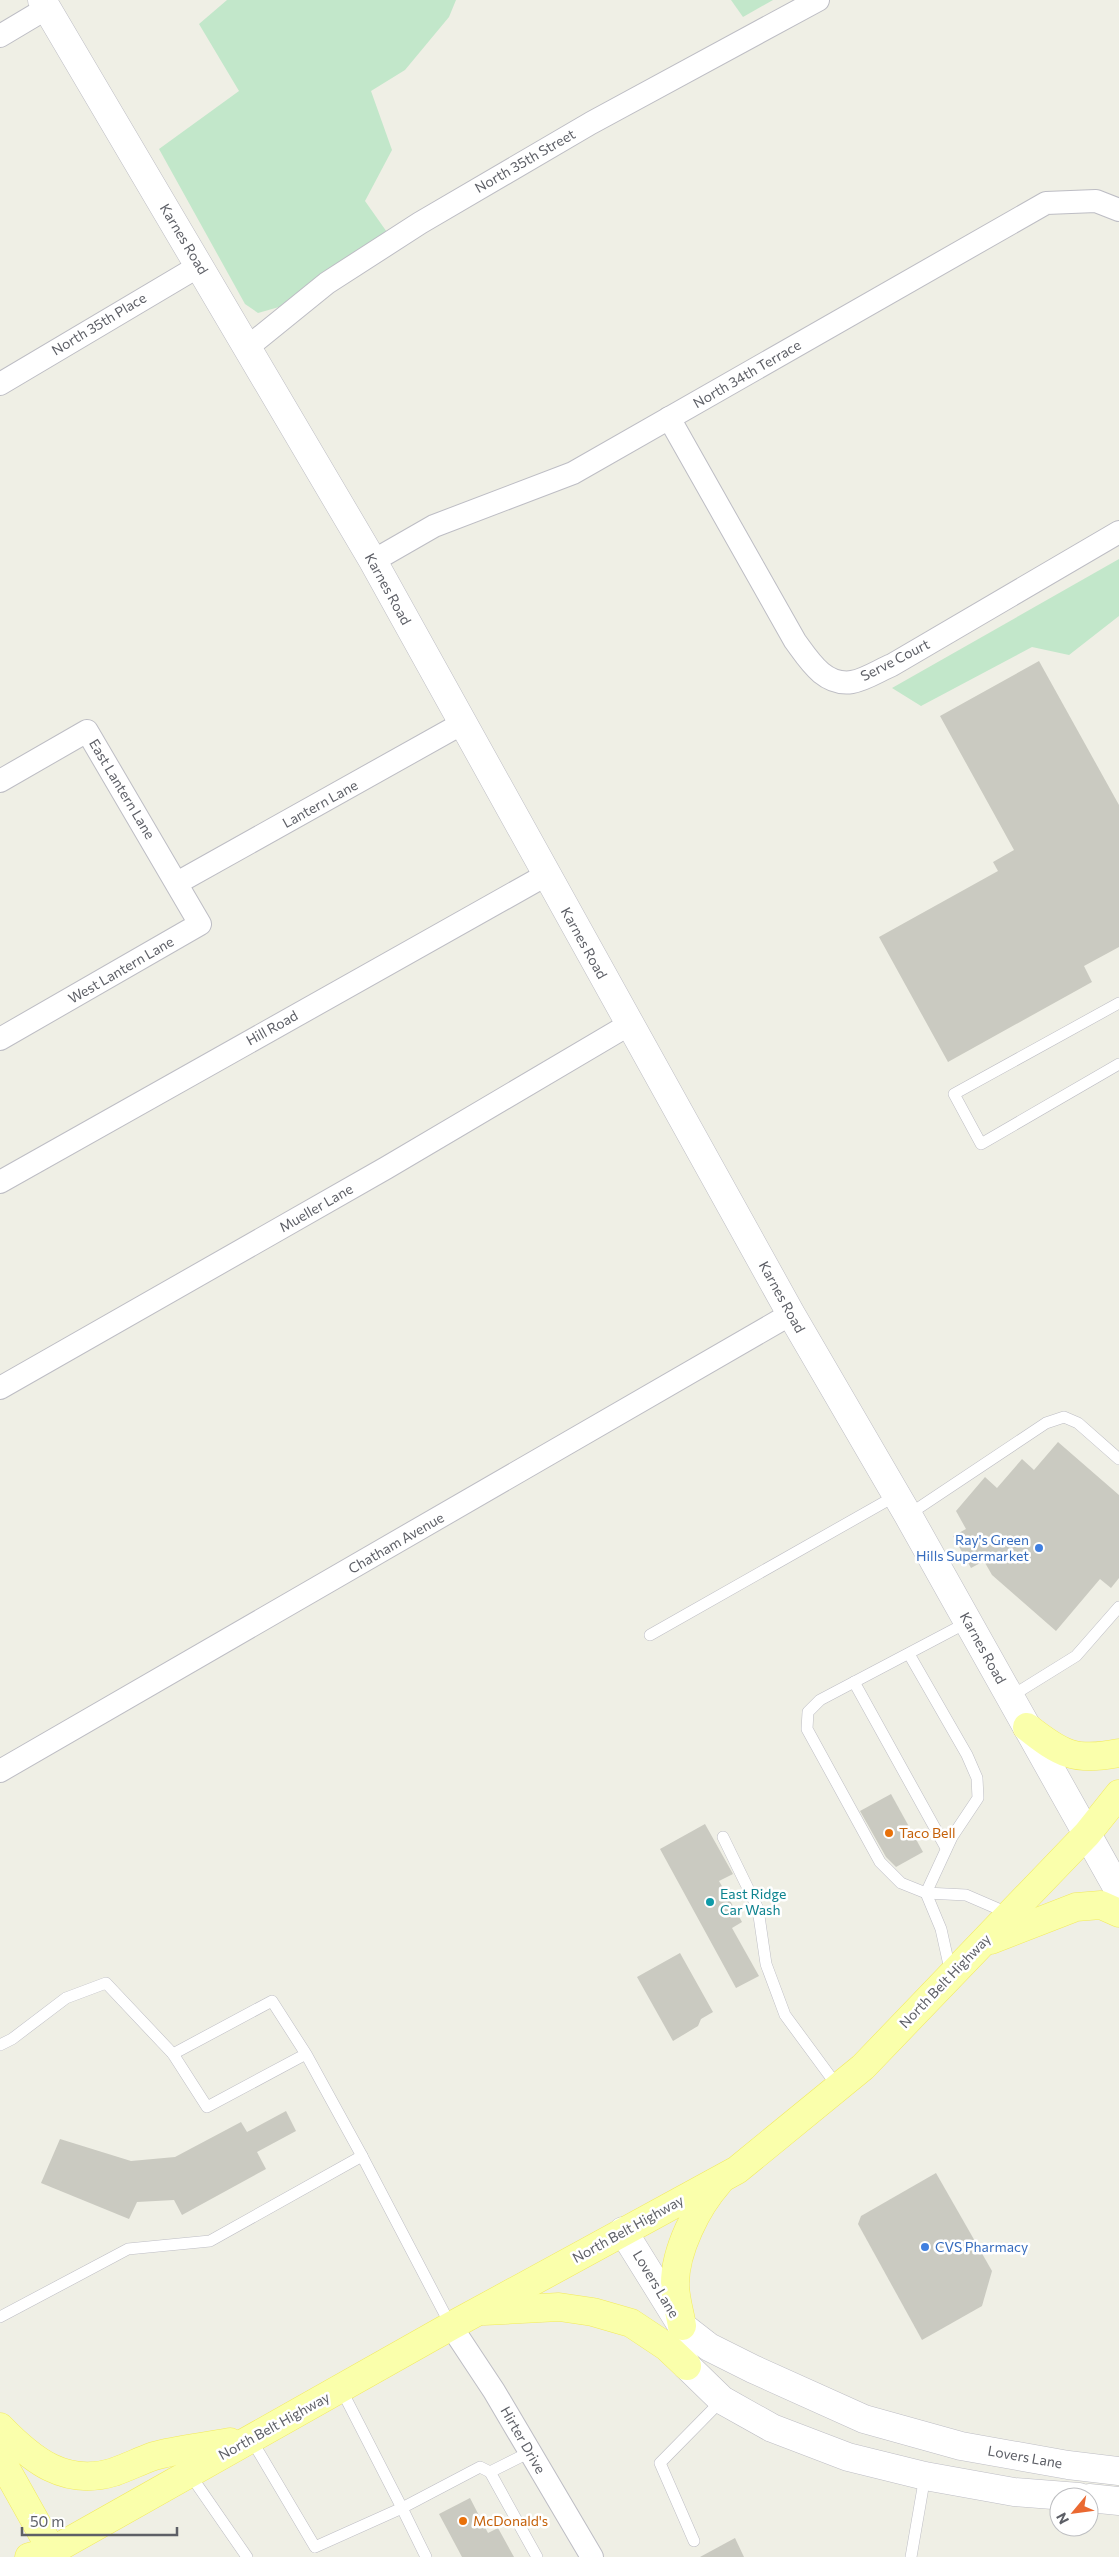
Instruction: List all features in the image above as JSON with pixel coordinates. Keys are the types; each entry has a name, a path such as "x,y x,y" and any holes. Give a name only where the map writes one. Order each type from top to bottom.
{"main road":[{"path":"1027,1728 1053,1748 1072,1756 1099,1757 1119,1753"},
{"name":"North Belt Highway","path":"45,2555 450,2326 737,2170 863,2067 1087,1834 1119,1794"},
{"path":"982,1943 1076,1907 1101,1905 1119,1913"},
{"path":"682,2326 675,2284 679,2259 690,2225 708,2194 722,2178"},
{"path":"477,2312 559,2307 593,2312 631,2323 668,2347 687,2366"},
{"path":"0,2426 19,2446 48,2468 81,2476 112,2472 155,2456 251,2439"},
{"path":"0,2458 45,2555"}],"street":[{"name":"North 35th Street","path":"248,348 328,283 420,223 591,123 818,0"},
{"name":"Karnes Road","path":"45,4 373,561 791,1314 902,1505 1119,1891"},
{"path":"0,36 45,4"},
{"name":"North 34th Terrace","path":"373,561 434,526 573,473 1046,203 1096,200 1119,210"},
{"name":"North 35th Place","path":"0,384 199,266"},
{"name":"Serve Court","path":"669,418 795,641 812,665 829,679 852,682 892,665 1119,532"},
{"name":"Lantern Lane","path":"177,883 351,788 463,723"},
{"name":"East Lantern Lane","path":"0,781 87,731 177,883"},
{"name":"Hill Road","path":"0,1182 546,875"},
{"name":"West Lantern Lane","path":"0,1039 200,924 177,883"},
{"name":"Mueller Lane","path":"0,1388 386,1168 630,1024"},
{"name":"Chatham Avenue","path":"0,1771 791,1314"},
{"name":"Lovers Lane","path":"623,2231 682,2326 708,2347 864,2419 961,2446 1068,2465 1119,2471"},
{"name":"Lovers Lane","path":"623,2231 636,2279 687,2366 722,2400 772,2428 848,2457 925,2476 1014,2492 1049,2495"},
{"name":"Hirter Drive","path":"450,2326 494,2391 592,2557"},
{"path":"1099,2499 1119,2501"}],"lane":[{"path":"1119,1003 954,1094 981,1144 1119,1064"},
{"path":"650,1634 902,1505 1046,1423 1064,1417 1078,1423 1119,1459"},
{"path":"1010,1697 1076,1656 1119,1606"},
{"path":"968,1622 820,1700 808,1712 806,1729 880,1862 901,1883 926,1893 966,1895 1010,1914"},
{"path":"909,1654 967,1755 977,1778 978,1798 946,1848 926,1893 941,1929 951,1974"},
{"path":"854,1682 946,1848"},
{"path":"723,1838 758,1909 766,1964 785,2015 838,2087"},
{"path":"0,2045 12,2039 66,1998 106,1983 173,2054 207,2107 306,2054"},
{"path":"173,2054 272,2001 306,2054 362,2156 450,2326"},
{"path":"0,2317 128,2249 210,2241 362,2156"},
{"path":"341,2388 426,2557"},
{"path":"694,2541 660,2463 722,2400"},
{"path":"251,2439 315,2547 402,2508 480,2467 490,2472 537,2557"},
{"path":"490,2472 530,2452"},
{"path":"189,2473 247,2557"},
{"path":"912,2557 925,2476"}],"green space":[{"path":"227,0 456,0 449,17 405,70 371,91 392,150 365,201 389,235 279,307 258,313 245,304 159,149 239,91 199,24"},
{"path":"731,0 773,0 743,17"},
{"path":"1119,559 1119,616 1069,655 1032,647 921,706 892,688"}],"building":[{"path":"1039,661 1119,805 1119,947 1084,966 1092,982 948,1062 879,937 998,871 993,862 1014,850 940,716"},
{"name":"Ray's Green Hills Supermarket","path":"1058,1442 1119,1495 1119,1578 1111,1588 1100,1579 1056,1631 992,1575 984,1561 971,1568 953,1536 966,1529 956,1511 985,1477 997,1488 1022,1459 1034,1470"},
{"name":"Taco Bell","path":"891,1794 923,1852 896,1867 886,1857 860,1811"},
{"name":"East Ridge Car Wash","path":"705,1824 733,1874 719,1881 742,1922 732,1928 759,1976 736,1988 660,1849"},
{"path":"680,1953 713,2012 701,2019 698,2026 673,2041 637,1977"},
{"path":"286,2111 296,2131 257,2152 266,2169 182,2215 174,2200 137,2202 129,2219 41,2183 60,2139 131,2161 175,2157 241,2122 247,2132"},
{"name":"CVS Pharmacy","path":"936,2173 992,2271 982,2306 922,2340 858,2224 861,2216"},
{"name":"McDonald's","path":"470,2498 488,2533 498,2528 514,2557 462,2557 439,2514"},
{"path":"735,2538 744,2557 700,2557"}],"place":[{"name":"Ray's Green Hills Supermarket","path":"1039,1548"},
{"name":"Taco Bell","path":"889,1833"},
{"name":"East Ridge Car Wash","path":"710,1902"},
{"name":"CVS Pharmacy","path":"925,2247"},
{"name":"McDonald's","path":"463,2521"}]}
